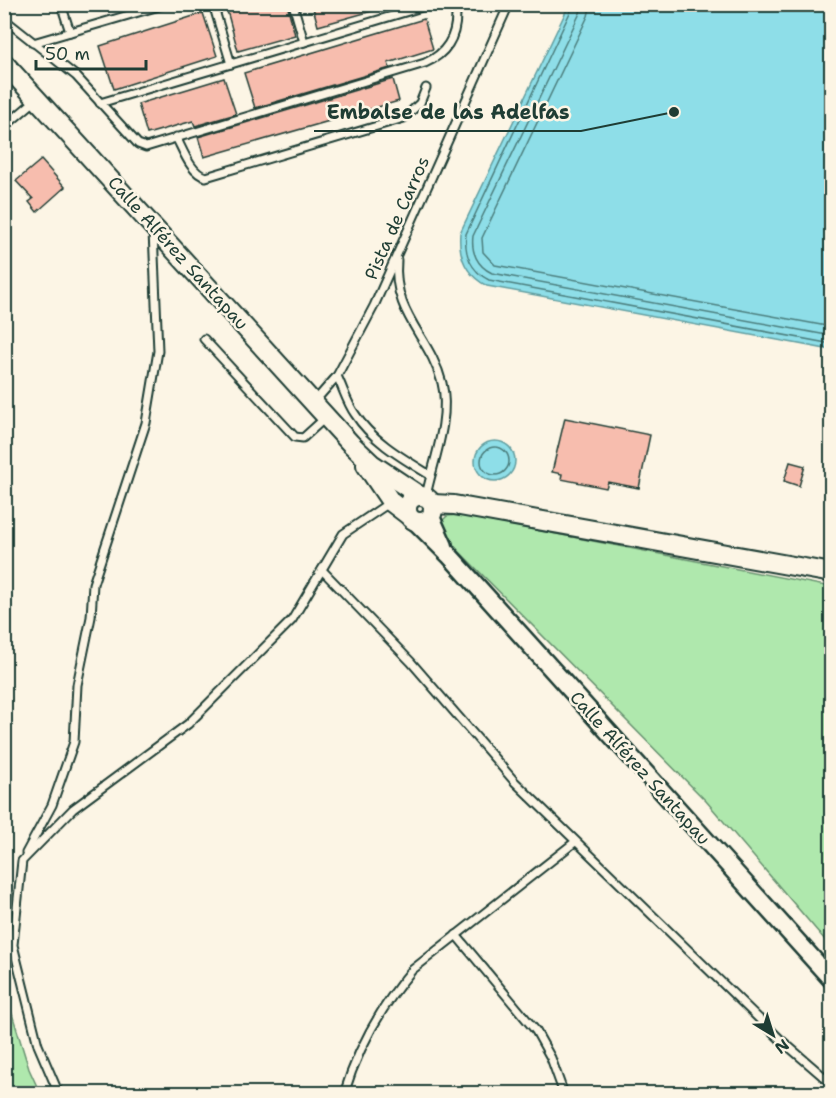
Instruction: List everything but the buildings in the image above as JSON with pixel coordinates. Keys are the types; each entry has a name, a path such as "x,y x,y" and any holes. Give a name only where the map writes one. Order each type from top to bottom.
{"main road":[{"name":"Calle Alférez Santapau","path":"4,63 351,444 422,508"},
{"name":"Calle Alférez Santapau","path":"351,444 391,502 422,508"},
{"path":"422,508 454,505 831,573"}],"street":[{"name":"Calle Alférez Santapau","path":"422,508 449,555 831,980"}],"lane":[{"path":"62,4 70,32"},
{"path":"33,43 166,4"},
{"path":"213,4 231,64"},
{"path":"293,4 304,42"},
{"path":"100,103 432,4"},
{"name":"Pista de Carros","path":"313,402 327,391 337,376 397,255 509,4"},
{"path":"4,20 62,64 140,146 146,147 425,63 447,47 454,32 456,15"},
{"path":"176,138 199,176 206,177 404,118 420,103 426,88"},
{"path":"4,127 37,99"},
{"path":"59,1094 38,1045 13,945 21,861 52,805 74,742 77,685 91,617 93,584 146,423 158,351 153,226"},
{"path":"397,255 396,284 402,306 438,371 444,394 442,423 422,508"},
{"path":"204,339 295,437 303,438 326,417"},
{"path":"337,376 354,414 367,430 430,475"},
{"path":"21,861 73,809 189,724 292,620 342,534 391,502"},
{"path":"322,570 411,662 515,782 575,842 831,1084"},
{"path":"344,1094 368,1032 396,989 412,970 575,842"},
{"path":"456,935 536,1031 550,1058 564,1094"}],"green space":[{"path":"458,515 831,587 831,947 706,801 447,539 443,520 447,516"},
{"path":"5,991 29,1069 40,1093 5,1093"}],"water":[{"path":"569,5 831,5 831,350 487,286 469,271 460,250 460,233"},
{"path":"495,441 503,442 509,447 514,453 514,469 509,475 503,480 495,481 487,480 481,475 476,469 475,461 476,453 481,447 487,442"}],"place":[{"name":"Embalse de las Adelfas","path":"674,112"}]}
